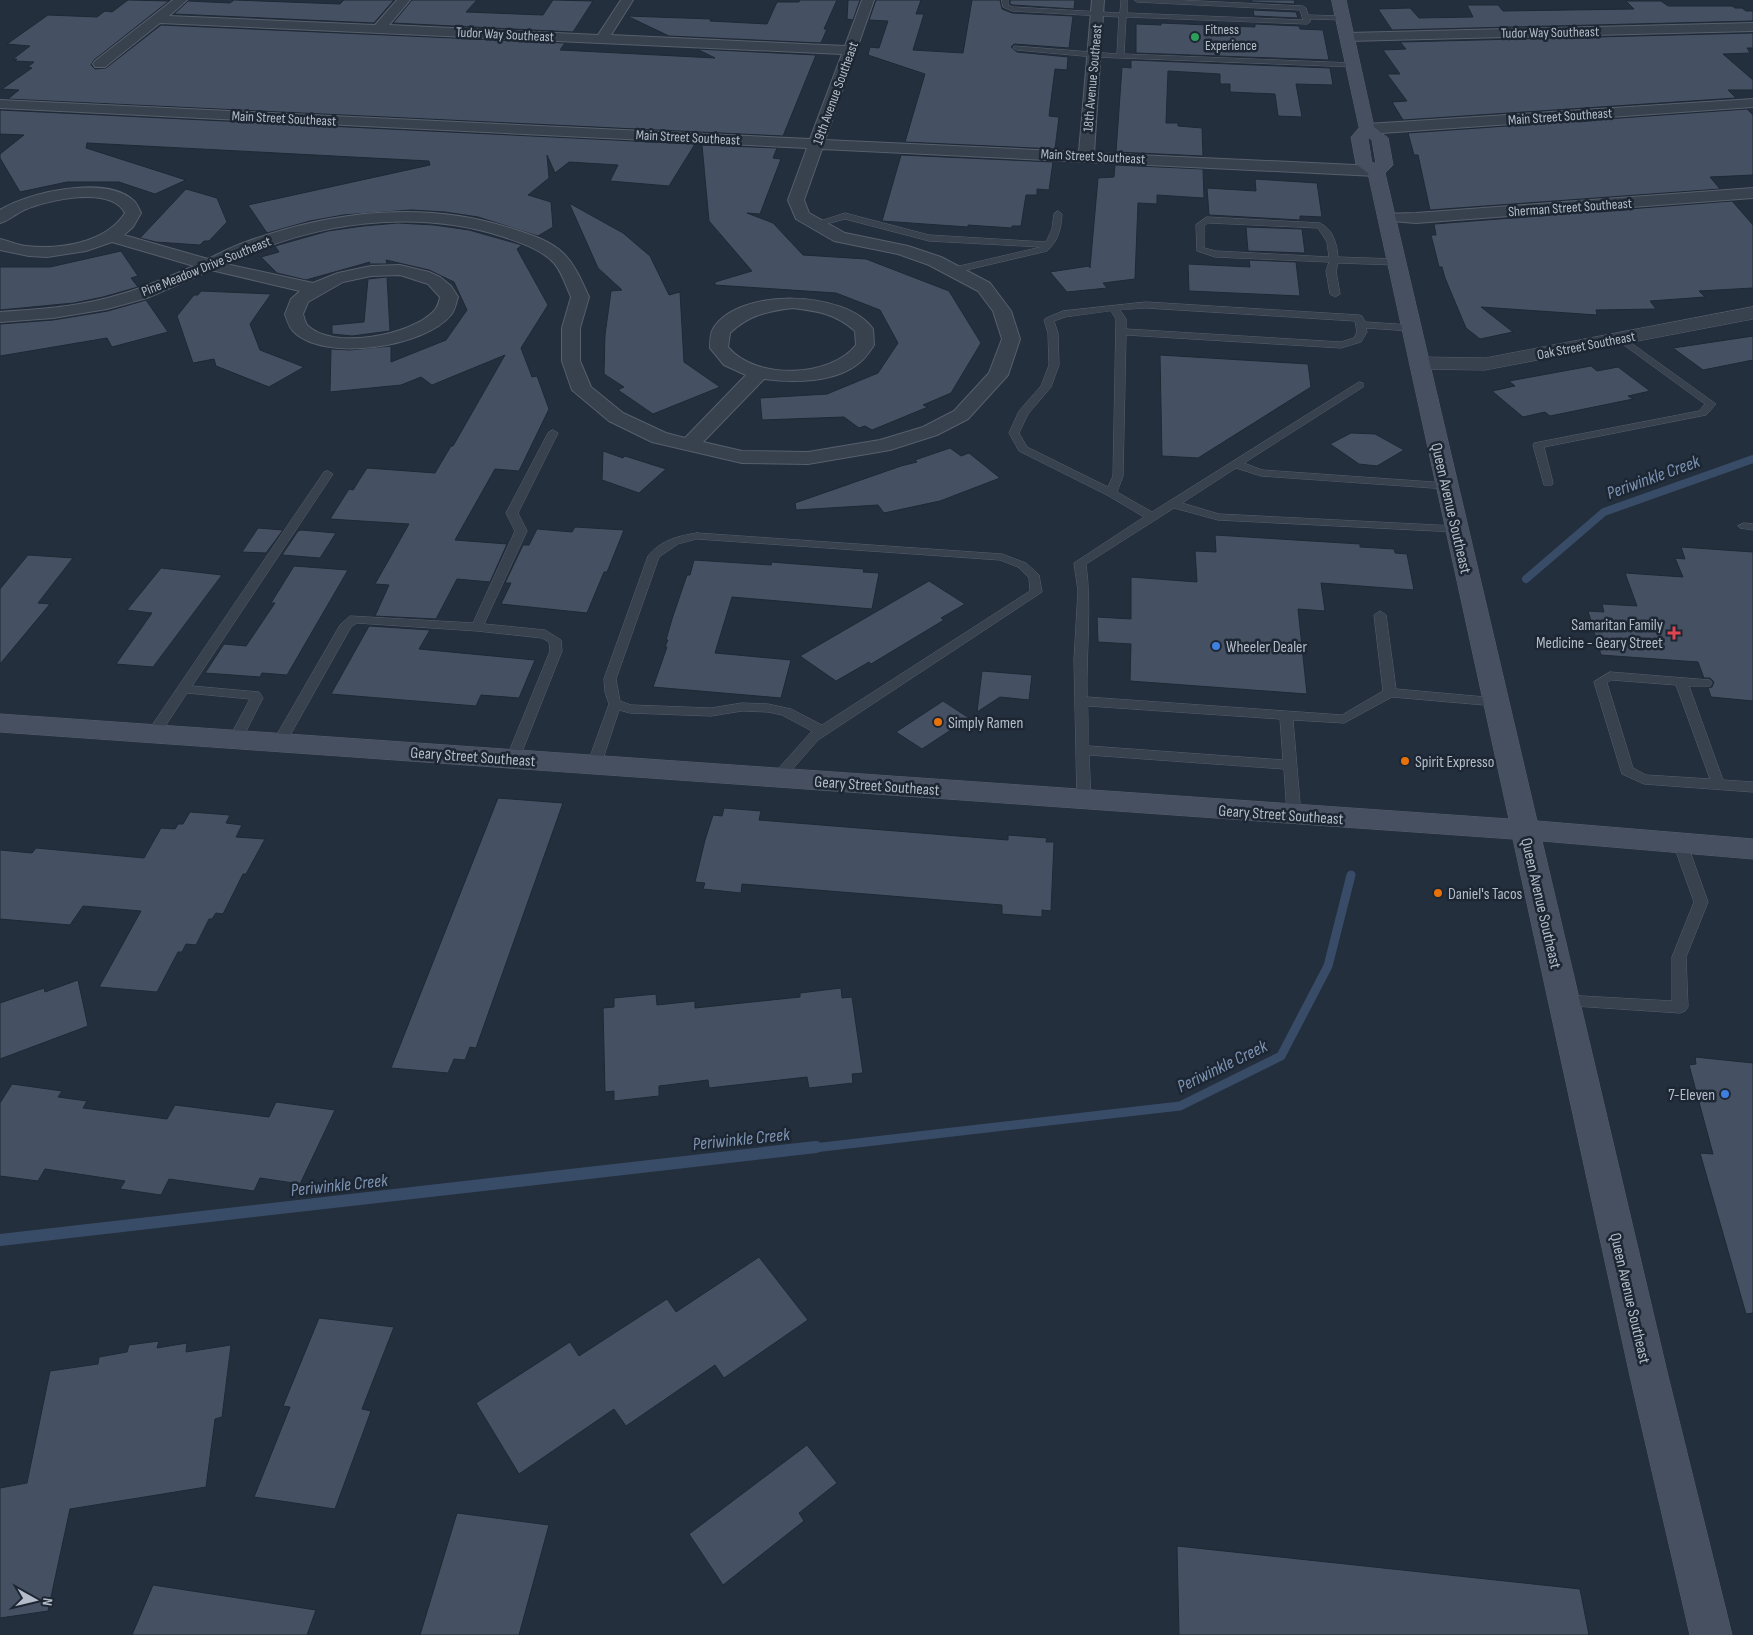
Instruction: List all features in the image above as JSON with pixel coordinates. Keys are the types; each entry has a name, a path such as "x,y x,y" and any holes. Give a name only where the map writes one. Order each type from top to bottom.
{"main road":[{"name":"Queen Avenue Southeast","path":"1339,0 1367,129 1359,137 1364,164 1376,171 1649,1376 1712,1635"},
{"name":"Geary Street Southeast","path":"0,723 1526,830 1753,849"}],"street":[{"path":"100,64 181,0"},
{"path":"379,28 404,0"},
{"path":"602,38 627,0"},
{"name":"19th Avenue Southeast","path":"801,186 868,0"},
{"name":"18th Avenue Southeast","path":"1086,156 1098,7"},
{"name":"Tudor Way Southeast","path":"158,19 851,50"},
{"name":"Tudor Way Southeast","path":"1348,37 1753,27"},
{"name":"Main Street Southeast","path":"1367,129 1753,103"},
{"name":"Main Street Southeast","path":"0,104 1376,171"},
{"name":"Pine Meadow Drive Southeast","path":"0,317 45,314 90,307 140,294 210,265 253,244 327,224 406,217 447,219 505,230 557,255 580,297 571,328 570,361 582,390 616,417 659,438 688,446 742,456 808,458 882,446 930,431 961,415 998,375 1011,340 1002,311 984,288 954,270 935,261 902,250 840,237 802,216 796,200 801,186"},
{"path":"0,218 16,207 40,199 58,195 93,193 114,196 128,203 133,213 126,225 110,236 86,245 58,251 30,252 8,248 0,244"},
{"name":"Sherman Street Southeast","path":"1386,217 1416,218 1753,193"},
{"path":"110,236 210,265 315,289 338,278 371,271 400,270 425,275 442,284 449,297 444,311 428,325 403,336 372,342 341,343 315,337 299,327 294,314 300,299 315,289"},
{"path":"793,303 824,306 849,315 864,329 865,345 856,356 851,361 825,372 792,376 759,373 733,363 719,348 720,331 736,317 761,306 793,303"},
{"name":"Oak Street Southeast","path":"1419,363 1485,364 1753,313"},
{"path":"688,446 759,373"}],"lane":[{"path":"1006,0 1004,6 1012,9 1098,7 1123,15 1308,22 1303,8 1226,2 1137,0"},
{"path":"1120,56 1124,0"},
{"path":"1306,17 1343,18"},
{"path":"1017,48 1094,55 1354,66"},
{"path":"954,270 1044,249 1050,245 1057,228 1058,214"},
{"path":"815,224 844,216 929,238 1050,245"},
{"path":"1335,294 1331,272 1334,260 1334,250 1327,232 1320,226 1207,220 1200,225 1200,249 1215,254 1334,260 1396,262"},
{"path":"1121,332 1341,345 1358,340 1362,332 1359,318 1146,305 1064,314 1049,320 1053,333 1054,365 1046,387 1023,413 1014,433 1023,448 1111,493 1152,518"},
{"path":"1111,493 1118,476 1121,332 1121,319 1114,308"},
{"path":"1360,325 1411,328"},
{"path":"1548,483 1538,445 1702,413 1711,404 1620,338"},
{"path":"1084,800 1080,660 1084,591 1080,563 1359,385"},
{"path":"477,627 521,531 512,513 553,433"},
{"path":"1235,464 1261,473 1447,486"},
{"path":"153,734 328,474"},
{"path":"1173,504 1218,517 1456,529"},
{"path":"594,765 616,704 611,692 610,679 654,556 664,546 677,539 697,536 1002,557 1022,565 1035,577 1036,592 812,737 777,778"},
{"path":"1380,615 1390,693"},
{"path":"279,743 346,625 354,619 366,619 545,634 555,640 556,651 513,759"},
{"path":"1706,683 1610,676 1600,682 1627,771 1644,779 1753,787"},
{"path":"1681,681 1718,784"},
{"path":"183,689 255,695 258,698 235,740"},
{"path":"1082,701 1344,719 1390,693 1496,702"},
{"path":"616,704 630,708 711,712 742,707 768,708 786,712 822,731"},
{"path":"1286,715 1294,815"},
{"path":"1083,750 1290,765"},
{"path":"1564,1000 1680,1007 1679,957 1700,902 1680,843"}],"building":[{"path":"128,0 169,1 94,60 91,65 95,69 106,68 161,25 565,43 560,50 715,58 697,49 816,55 783,136 8,99 19,90 2,89 32,68 28,67 34,62 15,61 17,59 13,59 30,46 7,44 48,15 97,17 105,11 112,12"},
{"path":"234,0 340,4 344,0 394,0 374,23 174,14 188,1 230,3"},
{"path":"412,0 477,0 466,12 543,15 553,0 593,1 573,32 393,23"},
{"path":"800,0 837,0 824,29 827,29 821,43 669,36 627,16 711,19 710,21 767,24 777,2 799,2"},
{"path":"848,0 860,0 853,20 847,19"},
{"path":"876,0 921,0 916,14 924,14 913,50 963,53 972,0 1000,0 1002,9 1012,13 1073,16 1069,48 1014,44 1011,47 1017,52 1068,57 1067,70 1055,69 1049,116 1059,117 1055,149 905,142 925,74 868,55 870,47 879,48 888,21 869,20"},
{"path":"1010,0 1075,0 1074,9 1013,5 1010,4"},
{"path":"1251,0 1294,0 1295,4 1252,2"},
{"path":"1626,1 1661,1 1668,6 1732,6 1746,11 1753,11 1753,21 1392,30 1378,9 1410,8 1419,18 1473,17 1467,5 1498,5 1503,11 1634,9"},
{"path":"1253,10 1296,12 1298,18 1254,16"},
{"path":"1161,23 1255,27 1255,24 1299,26 1300,29 1323,30 1329,60 1136,53 1136,24 1161,25"},
{"path":"1753,33 1753,48 1747,48 1750,53 1723,54 1753,80 1753,90 1728,90 1736,98 1403,120 1392,102 1407,101 1387,74 1400,74 1383,50 1406,49 1400,42"},
{"path":"1131,60 1330,68 1333,85 1296,84 1302,117 1278,116 1275,94 1230,92 1230,84 1220,84 1220,74 1168,71 1166,123 1178,123 1178,126 1202,128 1203,156 1116,152 1122,67 1131,68"},
{"path":"1747,109 1753,115 1753,175 1710,177 1720,189 1430,210 1418,155 1414,155 1408,133"},
{"path":"0,110 695,144 669,186 610,181 618,165 569,162 555,173 547,155 549,178 528,195 551,202 553,227 538,236 478,217 445,212 411,210 343,215 310,221 267,233 248,205 430,165 429,161 87,143 86,148 186,180 155,194 119,182 67,182 20,192 0,158 0,154 24,135 0,134"},
{"path":"702,145 777,148 773,158 781,159 760,214 747,213 773,223 803,255 866,259 949,291 981,343 951,393 923,405 928,407 872,430 865,426 859,428 844,417 762,420 760,398 827,394 878,373 898,343 880,310 836,293 715,285 715,282 752,271 709,221"},
{"path":"901,155 1053,162 1049,190 1037,189 1037,195 1026,195 1021,226 1012,226 1012,228 968,225 968,227 882,221"},
{"path":"1115,165 1203,169 1204,198 1157,195 1157,204 1138,203 1135,279 1103,283 1107,288 1067,292 1050,272 1089,266 1090,268 1098,178 1114,177"},
{"path":"1255,179 1317,183 1322,217 1300,216 1300,220 1209,215 1207,188 1256,191"},
{"path":"186,189 217,198 227,222 209,241 204,241 200,245 156,242 140,238"},
{"path":"1732,201 1753,225 1753,288 1699,291 1705,297 1650,301 1656,309 1596,310 1597,315 1481,307 1513,332 1480,339 1466,328 1442,267 1439,267 1431,235 1436,235 1434,224"},
{"path":"569,203 623,233 650,256 669,295 680,292 684,362 720,387 653,414 618,390 624,387 604,374 605,335 611,291 622,290 598,268"},
{"path":"398,223 434,225 469,230 522,245 517,249 548,305 521,348 532,377 537,376 549,409 519,471 495,469 455,540 507,544 490,582 457,579 436,619 375,616 389,585 375,584 409,524 330,519 349,489 353,490 367,468 435,473 451,446 453,446 505,355 432,385 421,377 401,385 330,392 331,349 350,350 391,346 391,362 446,340 467,310 454,282 429,270 386,260 387,264 369,264 370,262 306,280 277,273 261,257 279,252 275,246 328,231"},
{"path":"1246,227 1302,229 1305,253 1248,251"},
{"path":"121,251 138,276 131,278 138,287 74,303 0,310 0,267 50,267"},
{"path":"1249,260 1296,262 1300,296 1189,291 1188,264 1250,267"},
{"path":"387,277 390,331 352,336 332,334 332,325 364,322 368,279"},
{"path":"201,291 271,294 250,324 260,350 304,367 269,387 216,366 214,359 193,363 177,316 194,295 198,295"},
{"path":"146,300 168,332 112,347 107,338 0,356 0,324 53,320 108,311"},
{"path":"1753,336 1753,360 1703,370 1673,348"},
{"path":"1160,355 1308,364 1311,387 1198,458 1162,456"},
{"path":"1591,366 1597,371 1618,367 1650,391 1628,396 1633,399 1550,416 1545,412 1523,417 1492,391 1515,386 1509,381"},
{"path":"1351,433 1375,434 1404,450 1377,466 1359,464 1330,444"},
{"path":"950,448 961,456 969,453 1000,478 940,501 884,513 878,505 796,510 795,503 917,462 915,460"},
{"path":"603,451 666,469 639,493 602,480"},
{"path":"575,527 624,530 607,572 604,572 587,613 501,604 511,583 505,583 523,545 529,545 537,529 572,532"},
{"path":"258,528 283,530 266,553 242,552"},
{"path":"298,531 336,533 320,558 282,555"},
{"name":"Wheeler Dealer","path":"1215,535 1360,544 1360,547 1394,549 1395,553 1407,554 1414,590 1321,583 1325,611 1298,609 1307,694 1130,681 1131,644 1098,642 1097,617 1131,619 1131,577 1197,582 1195,551 1216,552"},
{"name":"Samaritan Family Medicine - Geary Street","path":"1681,547 1753,552 1753,701 1711,697 1708,688 1712,687 1714,682 1710,678 1704,678 1698,662 1601,655 1588,611 1604,612 1602,604 1637,606 1625,573 1683,577 1675,558 1685,559"},
{"path":"28,555 73,558 38,603 50,604 0,664 0,589"},
{"path":"694,560 771,565 772,562 864,569 863,572 879,573 872,609 732,597 715,653 791,660 781,698 653,687 667,647 665,647 668,640 666,640 672,619"},
{"path":"294,566 348,570 287,675 262,673 260,677 205,673 224,644 246,646 275,603 271,603"},
{"path":"161,568 222,575 153,667 116,664 152,613 127,610"},
{"path":"929,581 965,604 941,618 944,620 871,664 869,662 836,681 800,656"},
{"path":"369,626 430,630 419,649 535,660 519,698 481,695 476,706 331,694"},
{"path":"982,671 1032,675 1029,700 1000,697 977,712"},
{"path":"943,701 969,718 922,749 896,732"},
{"path":"498,798 563,803 476,1048 470,1047 465,1060 454,1059 448,1073 391,1068"},
{"path":"724,808 761,811 759,820 1008,840 1008,835 1047,838 1046,842 1054,842 1051,911 1042,910 1042,917 1002,914 1002,905 742,884 741,893 703,889 705,883 695,882 705,840 713,815 722,816"},
{"path":"190,812 230,815 226,823 242,825 236,837 265,839 246,874 243,874 223,914 216,913 212,919 209,919 196,945 186,944 182,952 178,952 157,992 99,987 141,911 83,906 70,925 0,919 0,850 32,853 36,848 144,858 161,828 175,829 178,824 183,824"},
{"path":"78,980 88,1026 0,1059 0,1003 44,988 45,992"},
{"path":"841,988 842,998 852,997 863,1073 852,1074 853,1083 809,1088 807,1077 709,1088 708,1080 659,1086 659,1096 614,1101 614,1091 605,1092 603,1008 614,1007 614,998 656,994 657,1005 695,1001 695,1008 800,997 800,993"},
{"path":"1695,1057 1753,1063 1753,1313 1746,1314 1700,1153 1713,1154 1689,1065 1696,1064"},
{"path":"12,1084 62,1091 58,1097 87,1101 83,1108 167,1119 175,1105 269,1117 276,1102 335,1110 300,1184 260,1178 254,1191 169,1179 161,1195 120,1189 125,1181 45,1169 38,1181 0,1176 0,1103"},
{"path":"759,1257 808,1320 724,1378 715,1365 626,1426 614,1409 519,1474 476,1403 570,1342 579,1356 667,1299 676,1312"},
{"path":"319,1318 394,1327 362,1409 371,1411 335,1509 254,1497 290,1407 283,1406"},
{"path":"159,1341 157,1348 187,1343 186,1352 231,1345 222,1417 215,1419 206,1487 70,1509 48,1611 0,1618 0,1488 27,1483 50,1371 98,1364 99,1357 127,1352 129,1345"},
{"path":"807,1445 837,1483 799,1513 804,1521 723,1585 689,1534"},
{"path":"457,1513 549,1525 519,1635 420,1635"},
{"path":"1177,1546 1580,1589 1589,1635 1179,1635"},
{"path":"153,1585 316,1610 307,1635 132,1635"}],"waterway":[{"name":"Periwinkle Creek","path":"1526,579 1604,512 1753,459"},
{"name":"Periwinkle Creek","path":"805,1149 1180,1106 1281,1056 1328,966 1351,875"},
{"name":"Periwinkle Creek","path":"0,1240 816,1147"}],"place":[{"name":"Fitness Experience","path":"1195,37"},
{"name":"Samaritan Family Medicine - Geary Street","path":"1674,633"},
{"name":"Wheeler Dealer","path":"1216,646"},
{"name":"Simply Ramen","path":"938,722"},
{"name":"Spirit Expresso","path":"1405,761"},
{"name":"Daniel's Tacos","path":"1438,893"},
{"name":"7-Eleven","path":"1725,1094"}]}
